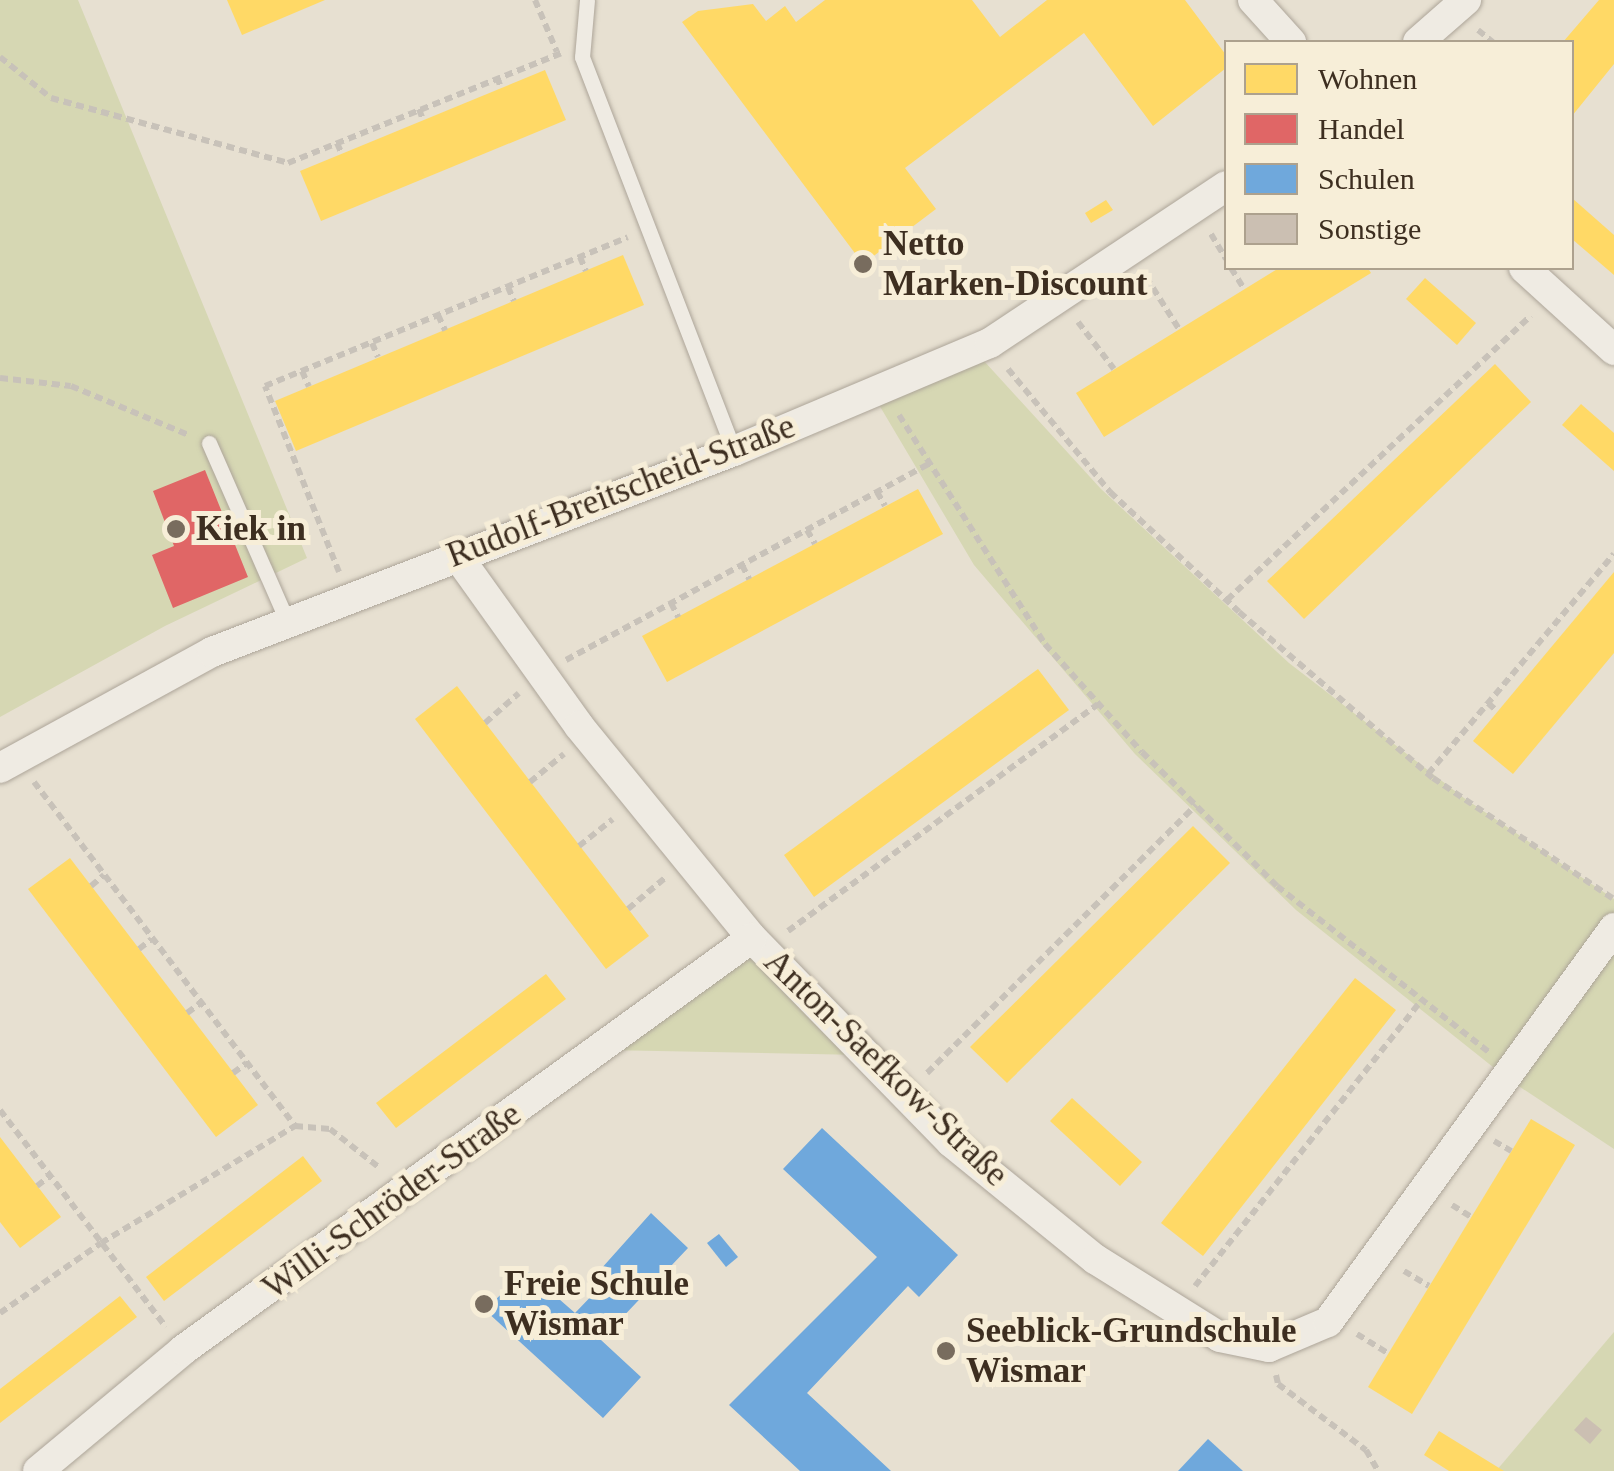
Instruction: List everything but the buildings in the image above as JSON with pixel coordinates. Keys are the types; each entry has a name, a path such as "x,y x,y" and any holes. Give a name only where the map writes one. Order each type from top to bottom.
{"street":[{"path":"1253,0 1290,40"},
{"path":"1420,40 1466,0"},
{"name":"Rudolf-Breitscheid-Straße","path":"8,762 133,691 287,621 734,451 990,343 1224,187"},
{"path":"1526,270 1614,350"},
{"name":"Anton-Saefkow-Straße","path":"456,554 587,736 757,944 951,1142 1095,1259 1220,1337 1269,1348"},
{"path":"1269,1348 1328,1322 1614,928"},
{"name":"Willi-Schröder-Straße","path":"38,1471 183,1350 757,944"}],"lane":[{"path":"587,0 582,57 734,451"},
{"path":"208,443 287,621"}],"path":[{"path":"535,0 557,52"},
{"path":"0,57 51,98 288,163 557,52 582,57"},
{"path":"496,77 501,88"},
{"path":"419,109 423,120"},
{"path":"337,143 342,154"},
{"path":"349,596 265,386 648,229"},
{"path":"1128,251 1179,329"},
{"path":"580,257 586,271"},
{"path":"1232,270 1244,289"},
{"path":"508,287 514,301"},
{"path":"1227,600 1554,294"},
{"path":"1060,297 1114,369"},
{"path":"438,316 444,330"},
{"path":"372,342 378,357"},
{"path":"990,343 1029,401 1110,492 1227,600 1428,774 1614,899"},
{"path":"302,371 309,386"},
{"path":"0,378 70,386 208,443"},
{"path":"1460,382 1468,390"},
{"path":"882,388 1045,644 1098,704 1277,886 1514,1070"},
{"path":"1401,437 1409,446"},
{"path":"485,723 542,673 930,464"},
{"path":"1346,488 1355,498"},
{"path":"877,492 885,506"},
{"path":"807,530 814,544"},
{"path":"1288,543 1297,553"},
{"path":"1428,774 1614,554"},
{"path":"742,565 749,579"},
{"path":"1590,582 1600,589"},
{"path":"671,604 678,617"},
{"path":"1539,642 1549,650"},
{"path":"1488,703 1498,712"},
{"path":"757,944 857,880 1098,704"},
{"path":"1039,732 1046,742"},
{"path":"530,782 587,736"},
{"path":"8,762 104,875 295,1126"},
{"path":"977,778 984,787"},
{"path":"579,846 638,798"},
{"path":"905,1096 1196,806"},
{"path":"915,823 922,833"},
{"path":"1156,845 1164,854"},
{"path":"628,909 688,859"},
{"path":"850,870 857,880"},
{"path":"91,886 104,875"},
{"path":"1101,899 1110,908"},
{"path":"139,949 152,939"},
{"path":"1046,953 1055,962"},
{"path":"1178,1308 1421,1001"},
{"path":"187,1013 201,1003"},
{"path":"989,1010 998,1019"},
{"path":"1376,1036 1387,1044"},
{"path":"233,1073 246,1063"},
{"path":"1324,1101 1335,1110"},
{"path":"2,1115 183,1350"},
{"path":"0,1314 101,1243 295,1126 330,1130 408,1191"},
{"path":"1279,1159 1289,1167"},
{"path":"37,1186 50,1176"},
{"path":"1230,1221 1240,1229"},
{"path":"1269,1348 1278,1384 1366,1450 1378,1471"}],"green space":[{"path":"0,0 78,0 307,558 165,626 0,717"},
{"path":"974,350 1101,489 1289,663 1464,798 1614,899 1614,1149 1508,1079 1296,910 1135,754 974,565 872,393"},
{"path":"752,938 862,1055 604,1050"},
{"path":"1614,1332 1614,1471 1496,1471"}],"place":[{"name":"Netto Marken-Discount","path":"863,264"},
{"name":"Kiek in","path":"176,529"},
{"name":"Freie Schule Wismar","path":"484,1304"},
{"name":"Seeblick-Grundschule Wismar","path":"946,1351"}]}
